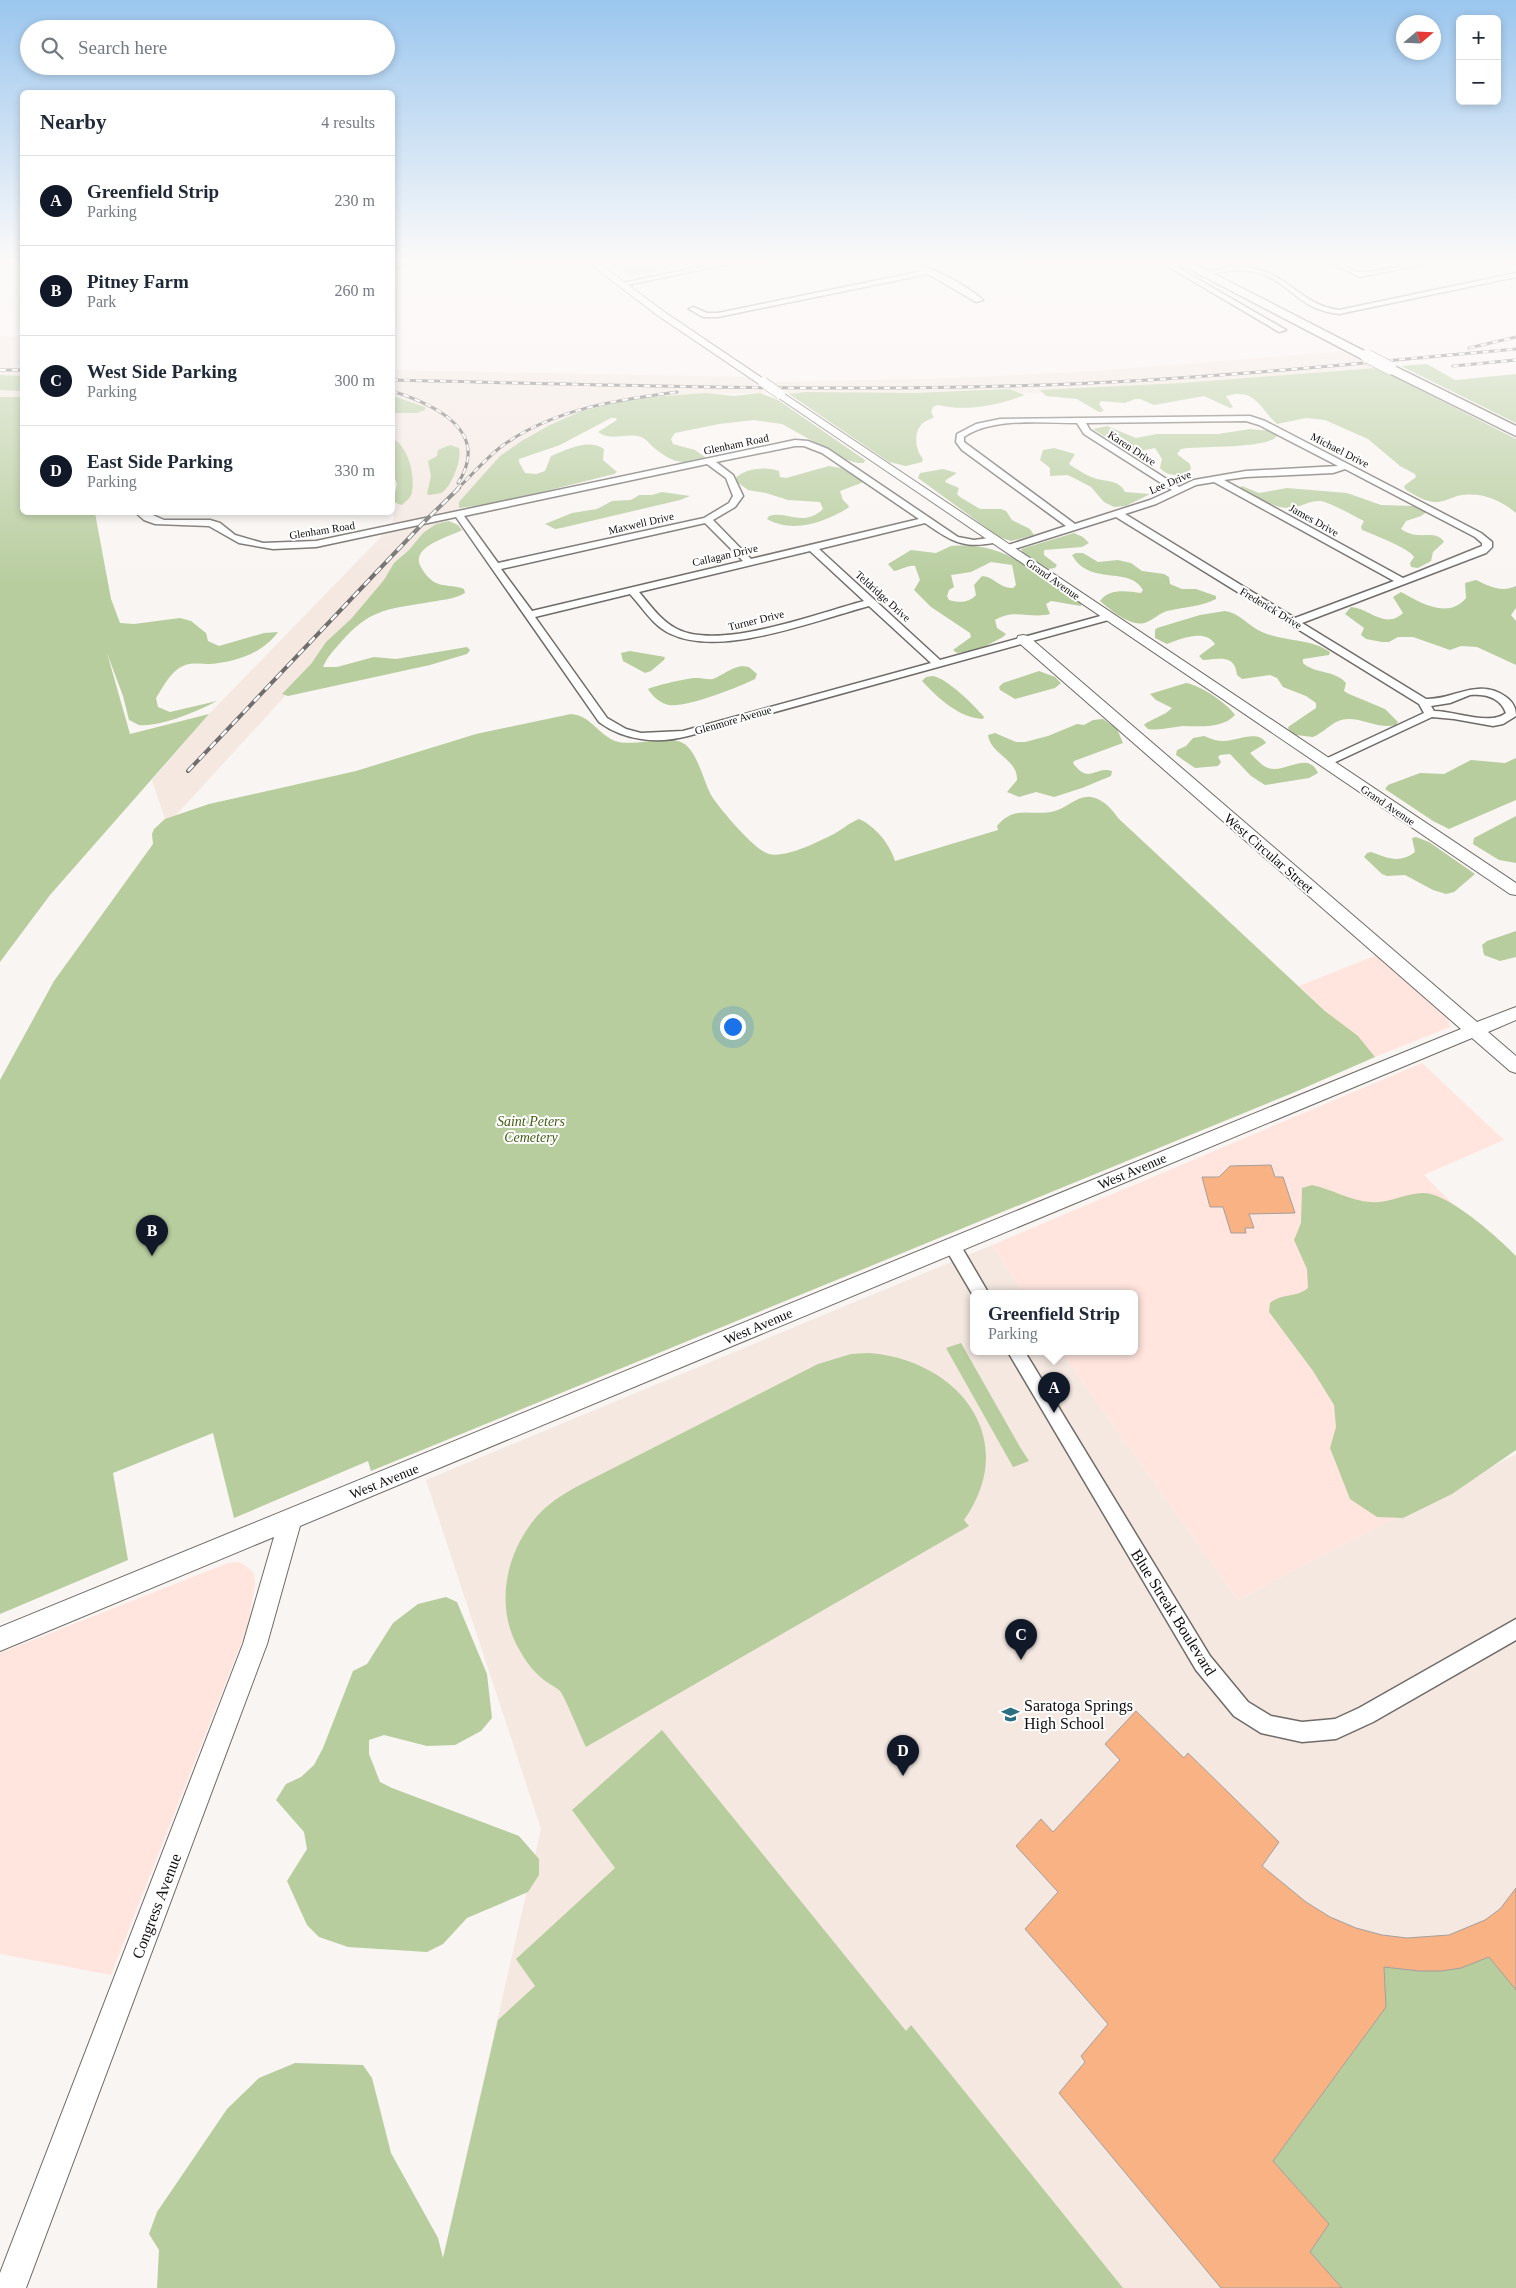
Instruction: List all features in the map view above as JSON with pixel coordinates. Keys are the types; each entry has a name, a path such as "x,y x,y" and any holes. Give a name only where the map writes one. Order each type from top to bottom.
{"highway":[{"path":"1393,370 1516,432"}],"street":[{"name":"Grand Avenue","path":"745,370 1108,617 1516,890"},
{"name":"Michael Drive","path":"1073,527 965,448 960,442 960,436 967,430 980,425 1014,421 1247,418 1262,423 1346,466 1478,535 1487,542 1487,547 1482,551 1294,622"},
{"name":"Karen Drive","path":"1080,420 1087,432 1178,490"},
{"name":"Glenham Road","path":"143,515 157,523 208,522 221,527 230,536 256,545 290,547 334,541 794,443 805,443 825,451 955,539 974,543 996,540"},
{"name":"Maxwell Drive","path":"495,567 707,520 732,505 738,496 730,478 709,461"},
{"name":"Lee Drive","path":"1008,548 1153,502 1194,483 1246,474 1333,470 1346,466"},
{"name":"James Drive","path":"1215,479 1402,581"},
{"name":"Glenmore Avenue","path":"458,514 603,720 614,729 629,735 657,738 684,734 937,662 1108,617"},
{"name":"Frederick Drive","path":"1118,514 1424,702"},
{"path":"707,520 749,562"},
{"name":"Callagan Drive","path":"529,615 927,520"},
{"name":"Teldridge Drive","path":"812,548 937,662"},
{"name":"Turner Drive","path":"632,590 668,628 682,634 709,640 728,640 748,636 871,602"},
{"name":"West Circular Street","path":"1023,639 1516,1066"},
{"path":"1325,763 1430,714 1446,714 1491,723 1505,720 1512,714 1510,707 1504,700 1493,694 1478,692 1463,694 1454,699 1440,702 1424,702 1430,714"},
{"name":"West Avenue","path":"0,1639 1516,1013"},
{"path":"952,1246 979,1290"},
{"name":"Blue Streak Boulevard","path":"1018,1355 1203,1663 1241,1709 1268,1726 1302,1732 1336,1729 1516,1629"},
{"name":"Congress Avenue","path":"10,2288 256,1644 290,1520"}],"shaded area":[{"path":"0,370 20,370 20,405 0,405"},
{"path":"395,370 748,377 772,393 705,394 556,423 525,438 426,542 167,825 152,780 209,714 378,540 392,523 403,481 395,466"},
{"path":"1093,371 1386,371 1156,391 792,396 772,382 955,378"},
{"path":"1377,955 1448,1016 1450,1027 1375,1057 1299,986"},
{"path":"1422,1063 1504,1140 1424,1175 1492,1243 1482,1472 1238,1600 1063,1355 1138,1355 1138,1290 1021,1290 992,1245"},
{"name":"Saratoga Springs High School","path":"992,1245 1021,1290 970,1290 970,1355 1063,1355 1238,1600 1516,1454 1516,2288 436,2288 541,1829 426,1480"},
{"path":"239,1562 254,1574 255,1584 248,1626 111,1975 0,1954 0,1653 228,1563"}],"green space":[{"path":"1354,370 1380,370 1516,439 1516,513 1496,500 1481,495 1457,496 1438,502 1421,498 1405,489 1404,486 1416,477 1415,474 1400,466 1368,439 1325,420 1306,418 1277,424 1256,401 1244,394 1226,396 1233,407 1230,408 1204,396 1154,405 1140,399 1125,403 1101,401 1099,404 1104,411 1099,412 1077,399 1046,396 1040,390 1182,383"},
{"path":"1409,370 1437,370 1455,380 1516,374 1516,423"},
{"path":"0,375 20,376 20,391 0,390"},
{"path":"1009,389 1025,395 1004,402 971,408 938,405 933,407 931,412 934,417 925,421 920,426 916,436 918,451 923,459 922,462 906,466 889,462 789,394 806,392 915,393"},
{"path":"706,393 734,396 760,393 778,400 865,460 864,463 847,460 782,424 754,420 719,424 675,433 671,439 673,444 695,450 705,457 704,460 677,461 665,456 641,437 614,437 598,432 617,420 616,418 611,418 560,445 519,459 519,462 525,473 536,474 545,471 551,456 570,448 592,445 604,449 603,460 617,472 614,474 498,503 459,508 459,502 500,456 550,425 582,411 636,398"},
{"path":"0,397 20,397 20,515 95,515 111,599 120,623 134,624 180,618 191,621 206,633 208,641 219,646 264,633 278,632 265,646 239,659 210,664 189,664 179,668 156,698 158,707 170,712 217,701 179,718 158,724 139,725 129,720 123,696 107,653 130,734 209,714 50,895 0,962"},
{"path":"395,397 425,407 425,410 416,413 395,413"},
{"path":"1107,426 1136,438 1157,434 1218,434 1250,429 1270,431 1277,436 1271,440 1248,445 1181,449 1177,454 1190,464 1191,469 1180,475 1175,475 1167,473 1160,468 1162,459 1155,448 1127,451 1093,429"},
{"path":"395,440 407,455 413,478 411,494 402,505 395,503 397,484 395,479"},
{"path":"450,445 459,448 460,453 455,472 445,490 441,493 429,495 427,494 431,476 428,461 437,456 438,450"},
{"path":"1054,448 1075,454 1069,464 1087,475 1115,483 1125,492 1150,494 1126,506 1114,507 1104,502 1091,487 1072,477 1067,475 1050,476 1050,468 1040,460 1043,450"},
{"path":"829,466 841,468 864,482 840,491 843,500 849,506 848,508 819,522 798,526 787,526 767,519 769,516 776,515 802,518 816,515 823,509 820,502 788,500 748,490 734,480 743,473 755,469 774,469 779,471 780,477 786,478"},
{"path":"943,469 957,473 945,482 959,488 957,494 960,497 980,509 1001,509 1006,511 1012,520 1030,529 1034,535 1011,541 999,537 918,478 920,473"},
{"path":"1242,486 1259,493 1287,488 1347,493 1381,505 1414,506 1427,509 1427,512 1421,516 1406,521 1401,529 1414,535 1436,536 1444,542 1433,552 1431,561 1418,568 1411,567 1410,563 1414,557 1406,550 1362,530 1361,527 1364,521 1336,507 1321,501 1285,508 1251,495 1240,488"},
{"path":"662,492 690,496 561,528 555,529 545,524 572,513 597,509 612,501 631,500 639,495 652,495"},
{"path":"449,521 458,525 462,530 425,548 419,560 423,571 434,582 464,589 465,593 451,598 399,607 378,613 351,632 329,657 323,667 337,667 374,657 396,659 467,647 470,650 467,654 430,665 288,696 282,694 311,664 326,642 351,619 384,580 394,563 409,550 423,533 436,524"},
{"path":"1074,533 1083,537 1089,543 1082,547 1044,550 1044,555 1057,565 1055,568 1048,569 1023,553 1021,549"},
{"path":"951,546 971,546 1006,554 1081,602 1081,606 1051,601 1046,604 1050,614 1015,614 1002,617 995,620 997,628 1006,634 1003,637 978,650 957,653 953,650 971,637 970,633 931,607 914,590 920,580 915,566 894,571 888,564 911,550 936,553","holes":["991,562 1012,565 1016,585 1013,588 1004,587 991,578 982,576 974,585 976,595 973,598 963,602 949,600 947,596 949,590 954,587 951,575 971,572"]},
{"path":"1083,553 1098,562 1118,560 1131,563 1142,571 1164,574 1169,577 1170,584 1182,589 1196,589 1216,596 1216,599 1198,605 1167,611 1147,622 1135,623 1128,621 1100,601 1113,592 1141,593 1143,590 1129,578 1099,574 1089,570 1080,565 1072,555"},
{"path":"1476,580 1500,589 1516,586 1516,608 1511,615 1516,621 1516,665 1477,647 1461,646 1450,650 1413,637 1398,637 1389,642 1366,639 1361,635 1364,628 1345,614 1351,607 1358,608 1383,619 1396,618 1403,613 1393,597 1401,592 1434,607 1451,608 1466,598 1465,583"},
{"path":"1225,611 1235,614 1262,632 1314,644 1330,652 1329,655 1303,659 1303,663 1313,669 1341,679 1346,683 1344,691 1385,709 1398,722 1396,725 1382,726 1348,719 1337,721 1313,737 1296,735 1289,731 1288,727 1316,708 1316,703 1306,696 1283,687 1277,678 1270,675 1242,679 1237,675 1233,664 1225,659 1203,660 1199,656 1215,644 1211,639 1192,636 1167,644 1155,638 1155,630 1157,628 1200,615"},
{"path":"630,651 665,657 651,671 645,673 623,661 621,653"},
{"path":"742,666 749,667 757,674 755,679 725,692 687,703 669,705 663,703 648,689 688,679 713,679"},
{"path":"1039,671 1055,677 1061,683 1055,688 1015,699 1000,690 999,687 1003,683"},
{"path":"933,676 946,682 960,693 984,717 983,719 974,718 957,711 935,694 922,681 926,677"},
{"path":"1186,683 1192,684 1213,695 1235,715 1224,723 1217,725 1148,729 1144,725 1146,723 1172,708 1156,700 1150,694"},
{"name":"Saint Peters Cemetery","path":"571,714 578,715 589,721 615,741 632,743 671,740 679,741 686,745 694,756 715,801 729,819 755,845 769,854 784,854 800,849 834,834 859,819 871,826 881,836 890,848 895,861 998,830 997,826 1010,815 1055,811 1086,797 1099,800 1106,804 1118,818 1325,1011 1358,1036 1375,1057 1295,1092 371,1471 368,1461 234,1518 213,1433 113,1473 128,1560 0,1614 0,1080 54,981 153,844 152,834 154,829 165,819 209,804 356,771 476,734"},
{"path":"1103,719 1117,729 1123,743 1073,763 1083,773 1088,774 1106,770 1112,771 1111,776 1054,797 1036,792 1019,797 1007,792 1017,780 1016,773 1009,762 994,748 988,735 995,733 1016,742 1025,742 1048,736 1077,724 1084,725 1093,720"},
{"path":"1204,736 1224,741 1252,736 1258,737 1266,743 1250,753 1266,767 1275,769 1308,763 1314,766 1318,773 1309,778 1265,785 1251,776 1230,754 1218,757 1221,762 1218,766 1195,768 1176,755 1177,750 1186,746 1193,738"},
{"path":"1516,758 1516,800 1449,829 1433,821 1385,789 1388,785 1420,773 1444,774 1471,760 1505,763"},
{"path":"1516,816 1516,863 1499,860 1473,844 1474,838"},
{"path":"1416,837 1429,842 1475,874 1454,892 1446,894 1433,890 1405,875 1387,876 1382,874 1364,857 1367,853 1371,852 1393,859 1404,858 1415,852 1412,838"},
{"path":"1516,931 1516,957 1500,961 1484,955 1482,945 1487,941"},
{"path":"1312,1185 1371,1202 1384,1201 1416,1193 1433,1195 1445,1200 1472,1217 1498,1238 1516,1256 1516,1450 1452,1494 1403,1518 1377,1517 1350,1499 1330,1448 1336,1427 1334,1405 1313,1371 1269,1312 1270,1303 1308,1288 1307,1269 1294,1240 1301,1223 1302,1188"},
{"path":"961,1343 1029,1461 1013,1467 946,1348"},
{"path":"868,1353 900,1359 929,1370 953,1387 971,1408 983,1433 986,1460 980,1490 964,1520 969,1526 586,1747 560,1691 530,1667 511,1633 506,1595 508,1576 513,1557 521,1539 532,1523 548,1505 576,1487 818,1364 851,1354"},
{"path":"446,1597 457,1602 487,1674 492,1718 481,1731 455,1745 427,1746 384,1735 369,1740 369,1754 380,1782 519,1836 539,1859 539,1875 528,1892 467,1918 443,1944 427,1952 348,1947 319,1937 307,1925 287,1881 307,1849 304,1832 276,1800 286,1784 301,1777 314,1765 323,1748 353,1671 367,1664 393,1623 418,1604"},
{"path":"662,1730 906,2031 911,2025 1123,2288 157,2288 159,2250 149,2234 157,2212 227,2109 259,2078 295,2063 363,2065 372,2078 391,2153 438,2238 443,2258 498,2020 535,1986 516,1959 615,1868 572,1810"},
{"path":"1498,1953 1491,1959 1516,1990 1516,2288 1342,2288 1310,2252 1329,2224 1273,2161 1386,2007 1384,1966 1428,1971 1442,1970 1470,1964"}],"building":[{"path":"1271,1165 1275,1177 1283,1177 1295,1213 1249,1214 1254,1228 1245,1228 1246,1233 1231,1233 1223,1207 1210,1207 1202,1177 1219,1177 1230,1166"},
{"name":"Saratoga Springs High School","path":"1136,1711 1184,1758 1188,1753 1279,1842 1262,1866 1306,1902 1330,1917 1356,1928 1382,1935 1407,1938 1449,1935 1485,1920 1500,1909 1516,1888 1516,1990 1489,1957 1461,1968 1441,1971 1419,1971 1384,1967 1386,2007 1273,2161 1329,2224 1310,2252 1342,2288 1221,2288 1059,2093 1085,2062 1081,2056 1108,2024 1025,1929 1058,1892 1016,1846 1041,1819 1053,1832 1120,1760 1105,1744"}],"railway":[{"path":"0,370 20,370"},
{"path":"395,380 646,386 901,388 1071,384 1284,370"},
{"path":"395,392 424,403 440,412 453,422 463,434 468,448 467,464 458,483"},
{"path":"457,489 502,446 542,423 586,408 677,392"},
{"path":"188,771 426,520 459,488"}],"place":[{"name":"Pitney Farm","path":"152,1256"},
{"name":"Greenfield Strip","path":"1054,1413"},
{"name":"West Side Parking","path":"1021,1660"},
{"name":"Saratoga Springs High School","path":"1010,1714"},
{"name":"East Side Parking","path":"903,1776"}]}
